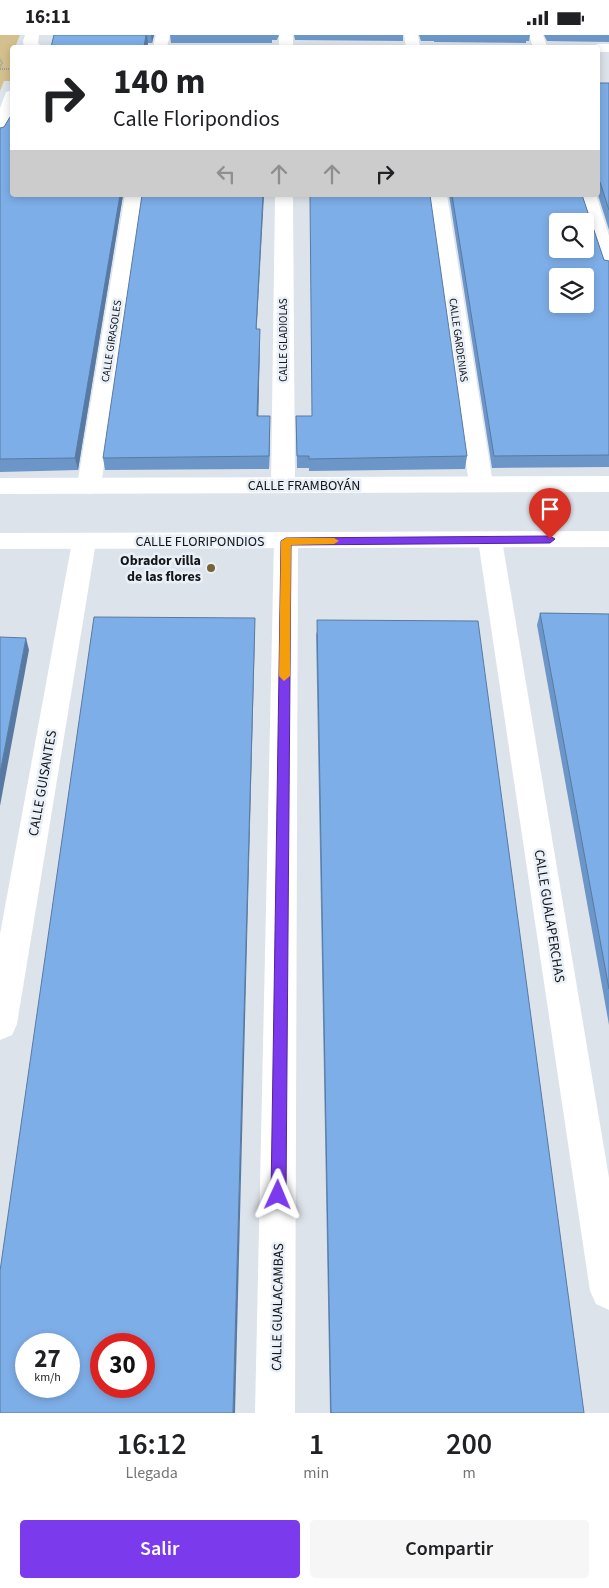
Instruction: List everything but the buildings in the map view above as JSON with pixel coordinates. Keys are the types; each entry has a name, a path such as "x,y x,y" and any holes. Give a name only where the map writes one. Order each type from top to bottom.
{"street":[{"path":"0,133 10,101"},
{"name":"CALLE GIRASOLES","path":"89,486 134,197"},
{"name":"CALLE GLADIOLAS","path":"283,485 284,197"},
{"name":"CALLE GARDENIAS","path":"438,197 481,484"},
{"path":"588,197 609,265"},
{"name":"CALLE FRAMBOYÁN","path":"0,486 609,484"},
{"name":"CALLE FLORIPONDIOS","path":"0,541 609,539"},
{"name":"CALLE GUALAPERCHAS","path":"490,540 609,1291"},
{"name":"CALLE GUALACAMBAS","path":"276,1413 286,541"},
{"name":"CALLE GUISANTES","path":"0,1024 84,542"}],"path":[{"path":"0,59 2,63 0,68"}],"shaded area":[{"path":"0,35 20,35 16,45 10,45 10,81 4,81 0,91"}],"slow traffic":[{"path":"284,676 286,541 334,541"}],"place":[{"name":"Obrador villa de las flores","path":"211,568"}],"route":[{"path":"278,1195 286,541 550,539"}]}
